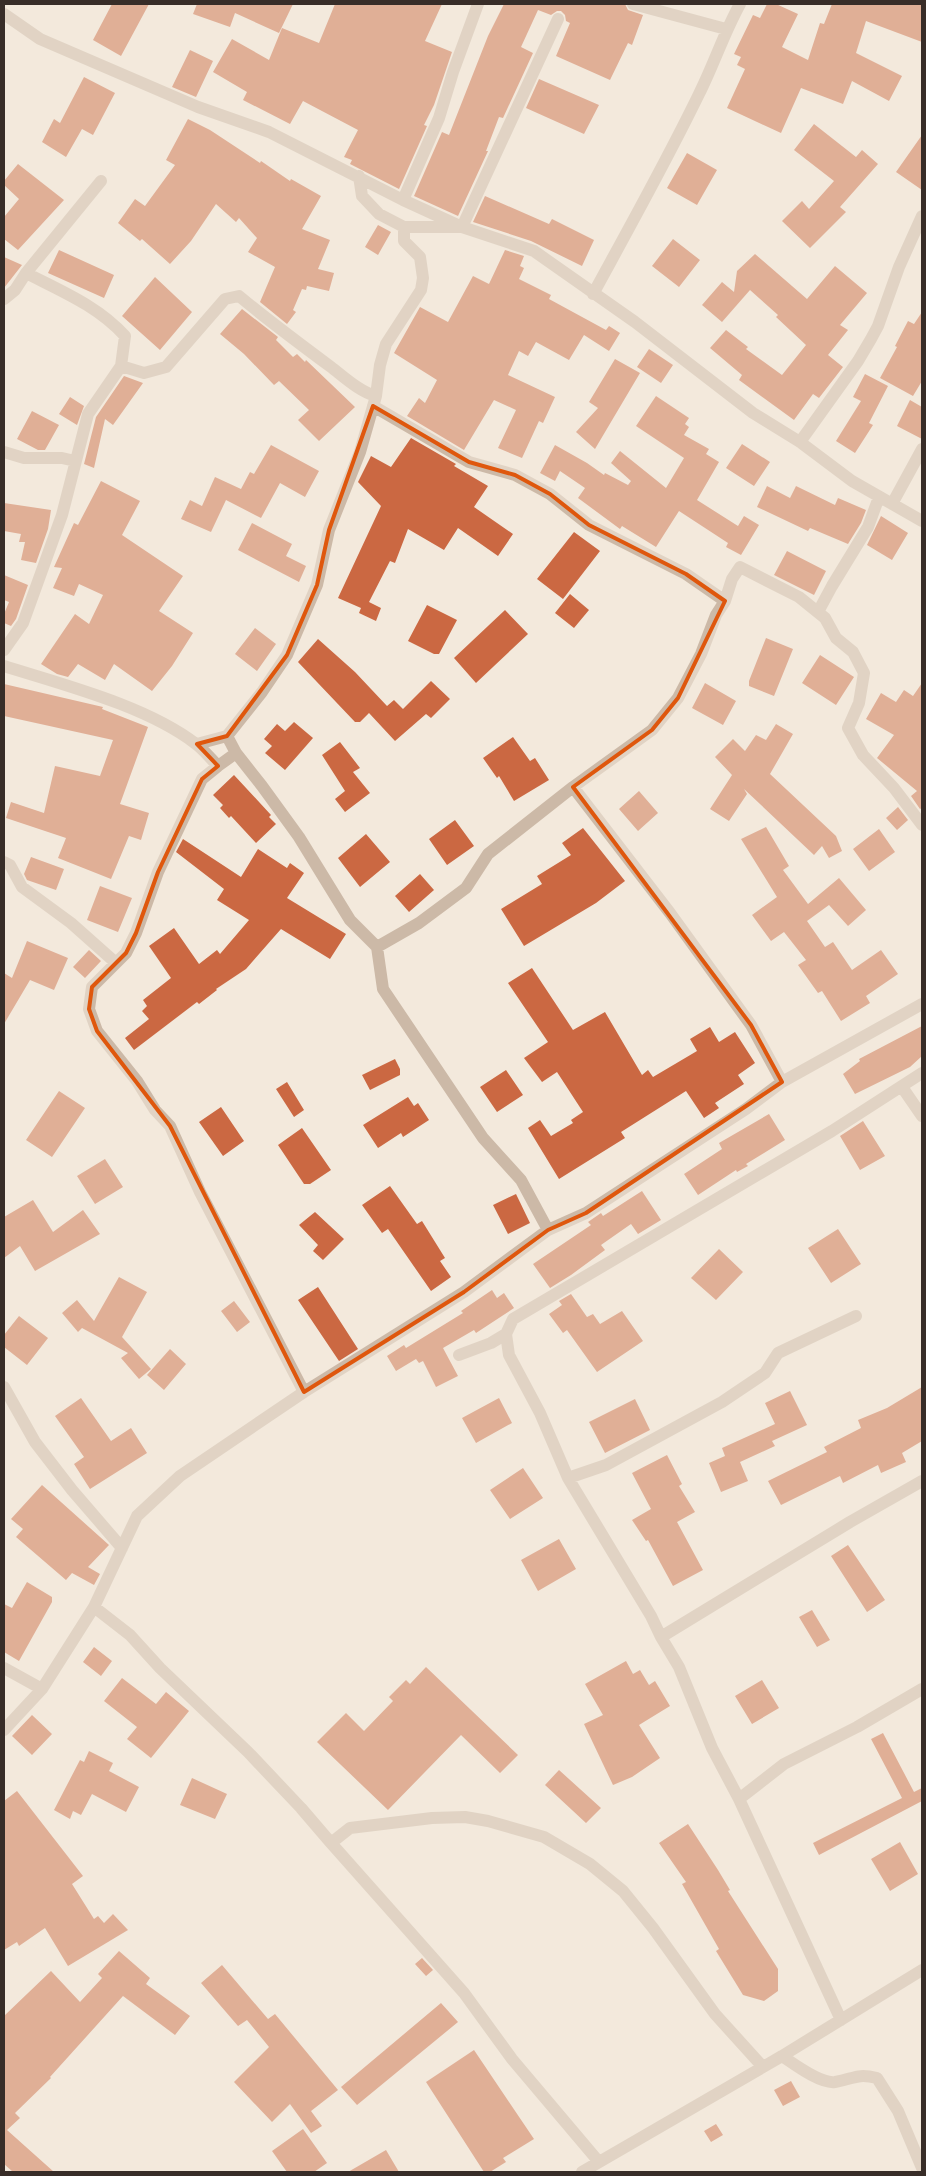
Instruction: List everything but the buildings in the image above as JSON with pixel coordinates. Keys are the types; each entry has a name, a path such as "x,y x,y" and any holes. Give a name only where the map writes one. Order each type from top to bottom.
{"street":[{"path":"403,200 439,118 453,72 478,4"},
{"path":"634,4 726,29"},
{"path":"593,294 670,154 712,68 726,29 740,4"},
{"path":"4,14 40,39 198,107 269,132 403,200 462,227 534,251 635,322 753,413 800,442 852,480 922,522"},
{"path":"462,227 558,19"},
{"path":"359,176 362,196 379,214 404,227 462,227"},
{"path":"4,299 15,290 26,273 101,182"},
{"path":"800,442 858,361 871,339 878,326 902,260 922,216"},
{"path":"197,744 227,736 262,692 287,655 317,585 329,530 360,452 375,401 380,364 386,344 418,296 423,278 420,257 404,240 404,227"},
{"path":"4,650 23,623 62,516 88,414 121,366 125,350 124,336 114,324 82,301 26,273"},
{"path":"121,366 144,373 166,367 225,299 239,296 276,327 369,394 375,401 469,462 515,475 550,494 589,525 686,574 725,601"},
{"path":"892,504 922,449"},
{"path":"4,452 24,458 62,458 75,461"},
{"path":"818,612 868,527 879,497"},
{"path":"377,947 418,923 466,888 488,854 573,787 652,730 678,698 701,654 716,615 725,601 732,579 740,567 799,597 825,618 836,638 853,652 864,674 859,703 848,728 863,756 894,788 922,825"},
{"path":"4,666 72,687 156,719 197,744 218,766"},
{"path":"227,736 236,753 299,837 350,920 377,947 383,989 483,1138 521,1180 548,1230"},
{"path":"236,753 202,779 158,872 136,933 126,954 92,987 89,1009 97,1031 137,1081 155,1110 170,1126 200,1192 304,1392"},
{"path":"573,787 670,914 751,1025 782,1082"},
{"path":"4,862 10,865 22,887 71,923 116,963"},
{"path":"4,1730 42,1689 94,1607 138,1516 180,1476 304,1392 464,1292 548,1230 586,1213 746,1109 782,1082 922,1004"},
{"path":"841,2020 739,1799 712,1748 679,1667 651,1616 568,1478 540,1413 509,1355 506,1334 513,1319 824,1136 922,1073"},
{"path":"902,1087 922,1116"},
{"path":"568,1478 606,1465 722,1402 765,1373 778,1353 856,1316"},
{"path":"459,1355 491,1343 506,1334"},
{"path":"4,1387 35,1442 72,1490 122,1548"},
{"path":"661,1637 850,1522 922,1481"},
{"path":"94,1607 130,1634 160,1668 288,1794 464,1993 512,2059 599,2162"},
{"path":"4,1668 42,1689"},
{"path":"739,1799 784,1764 857,1727 922,1689"},
{"path":"331,1842 350,1828 432,1818 465,1817 488,1821 544,1838 590,1864 623,1890 715,2014 762,2066"},
{"path":"582,2172 782,2056 922,1970"},
{"path":"782,2056 814,2076 832,2082 862,2075 877,2078 898,2111 922,2168"}],"highlighted area":[{"path":"373,406 469,462 515,475 550,494 589,525 686,574 725,601 678,698 652,730 573,787 751,1025 782,1082 586,1213 548,1230 464,1292 304,1392 170,1126 97,1031 89,1009 92,987 126,953 136,933 158,872 202,779 218,766 197,744 227,736 287,655 317,585 329,530"}]}
